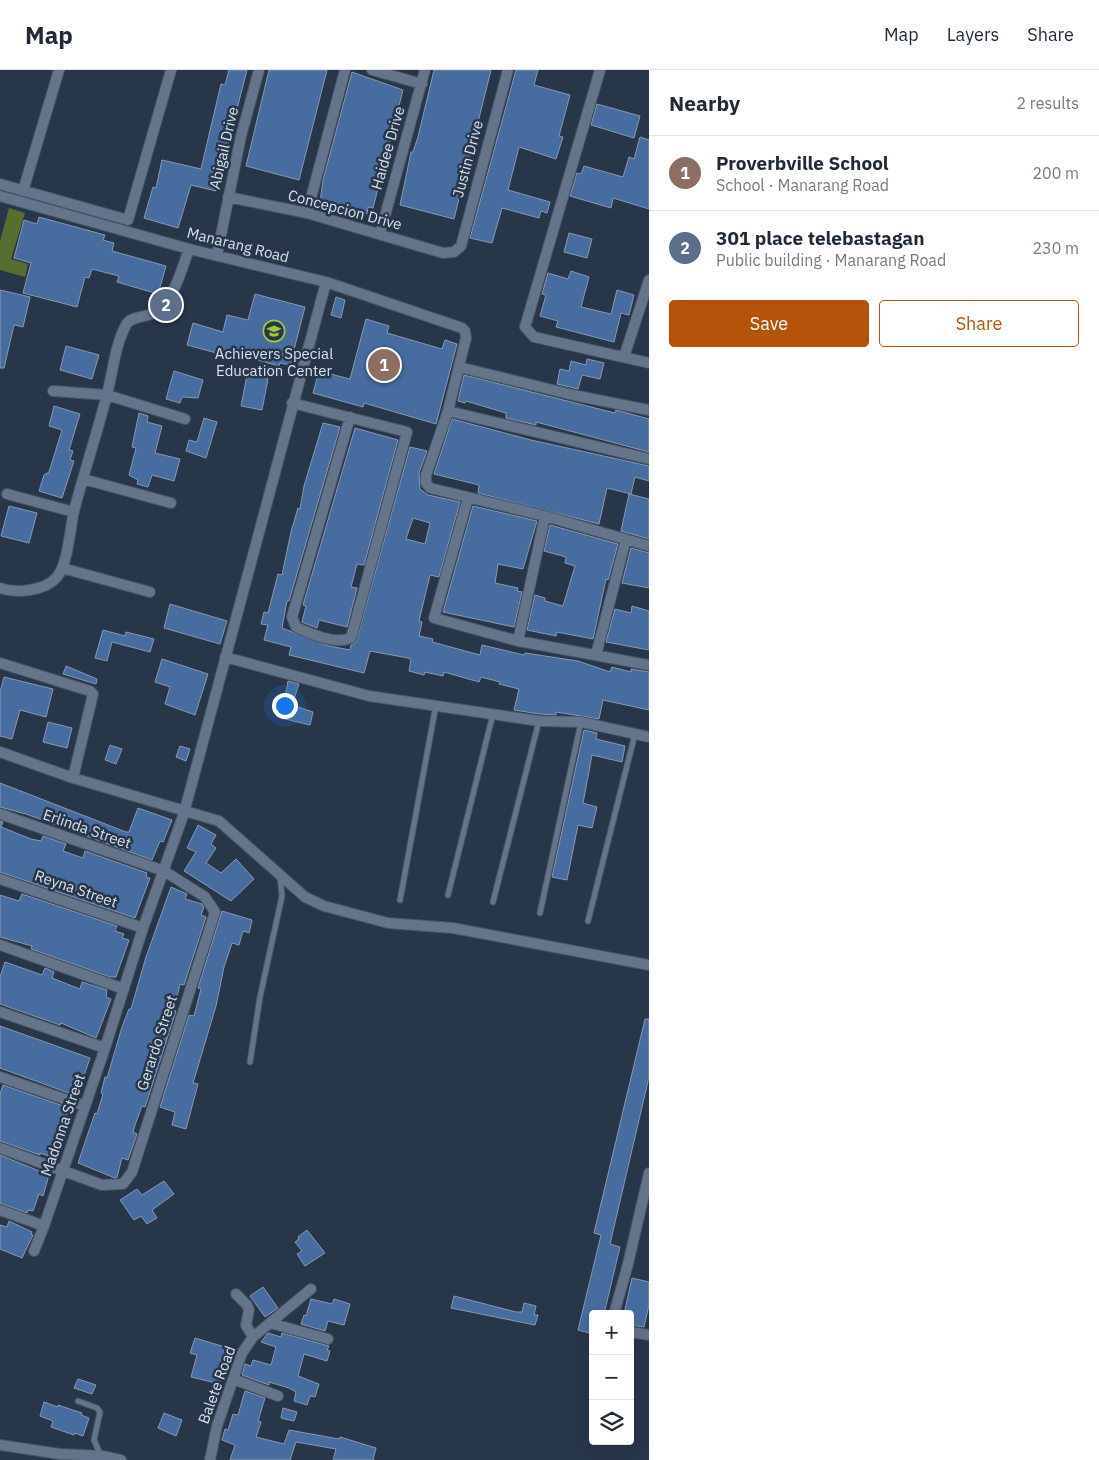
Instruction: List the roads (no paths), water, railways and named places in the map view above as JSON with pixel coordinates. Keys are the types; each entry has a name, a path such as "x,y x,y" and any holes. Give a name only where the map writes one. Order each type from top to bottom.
{"street":[{"path":"23,191 59,70"},
{"path":"0,184 128,220 171,70"},
{"name":"Abigail Drive","path":"216,255 241,136 259,70"},
{"path":"307,213 345,70"},
{"path":"372,70 422,84"},
{"name":"Haidee Drive","path":"380,234 425,70"},
{"name":"Justin Drive","path":"454,252 460,246 508,70"},
{"path":"600,70 525,327 534,337 649,363"},
{"name":"Manarang Road","path":"0,196 189,249 326,282 457,326 465,331 466,338 458,367"},
{"name":"Concepcion Drive","path":"228,197 307,213 443,253 454,252"},
{"path":"0,588 17,591 40,587 57,577 62,568 74,512 107,395 121,336 127,323 158,311 175,288 189,249"},
{"path":"624,357 649,280"},
{"name":"Madonna Street","path":"34,1250 63,1171 143,928 184,812 292,403 326,282"},
{"path":"649,410 573,395 458,367 448,411 425,478 430,488 545,516 649,546"},
{"path":"53,391 107,395 185,419"},
{"path":"292,403 350,417 407,431 408,436 351,638 342,642 296,627 292,617 350,417"},
{"path":"448,411 649,459"},
{"path":"83,479 171,503"},
{"path":"7,494 74,512"},
{"path":"468,498 434,618 518,640 649,665"},
{"path":"518,640 545,516"},
{"path":"596,655 626,539"},
{"path":"62,568 150,592"},
{"path":"225,657 370,696 539,721 580,722 649,737"},
{"path":"0,663 90,691 93,694 74,778"},
{"path":"0,752 74,778 219,821 305,897 324,906 388,923 453,928 649,966"},
{"name":"Erlinda Street","path":"0,814 164,871"},
{"name":"Gerardo Street","path":"63,1171 102,1185 113,1186 123,1184 132,1172 215,912 205,897 164,871"},
{"name":"Reyna Street","path":"0,879 143,928"},
{"path":"0,945 124,989"},
{"path":"0,1012 105,1048"},
{"path":"0,1077 85,1106"},
{"path":"0,1148 63,1171"},
{"path":"615,1310 649,1173"},
{"path":"0,1210 44,1226"},
{"name":"Balete Road","path":"210,1460 217,1426 242,1353 252,1337 311,1289"},
{"path":"236,1294 247,1305 249,1310 246,1325 252,1337"},
{"path":"270,1323 328,1339"},
{"path":"634,1333 649,1335"},
{"path":"234,1379 278,1396"},
{"path":"0,1445 60,1454 101,1456 121,1460"}],"lane":[{"path":"400,900 436,705"},
{"path":"448,895 493,713"},
{"path":"493,902 539,721"},
{"path":"540,913 580,722"},
{"path":"588,921 635,734"},
{"path":"250,1062 260,997 282,896 280,873"},
{"path":"78,1401 97,1408 100,1412 94,1440 101,1456"}],"place":[{"name":"301 place telebastagan","path":"166,305"},
{"name":"Achievers Special Education Center","path":"274,331"},
{"name":"Proverbville School","path":"384,365"}]}
